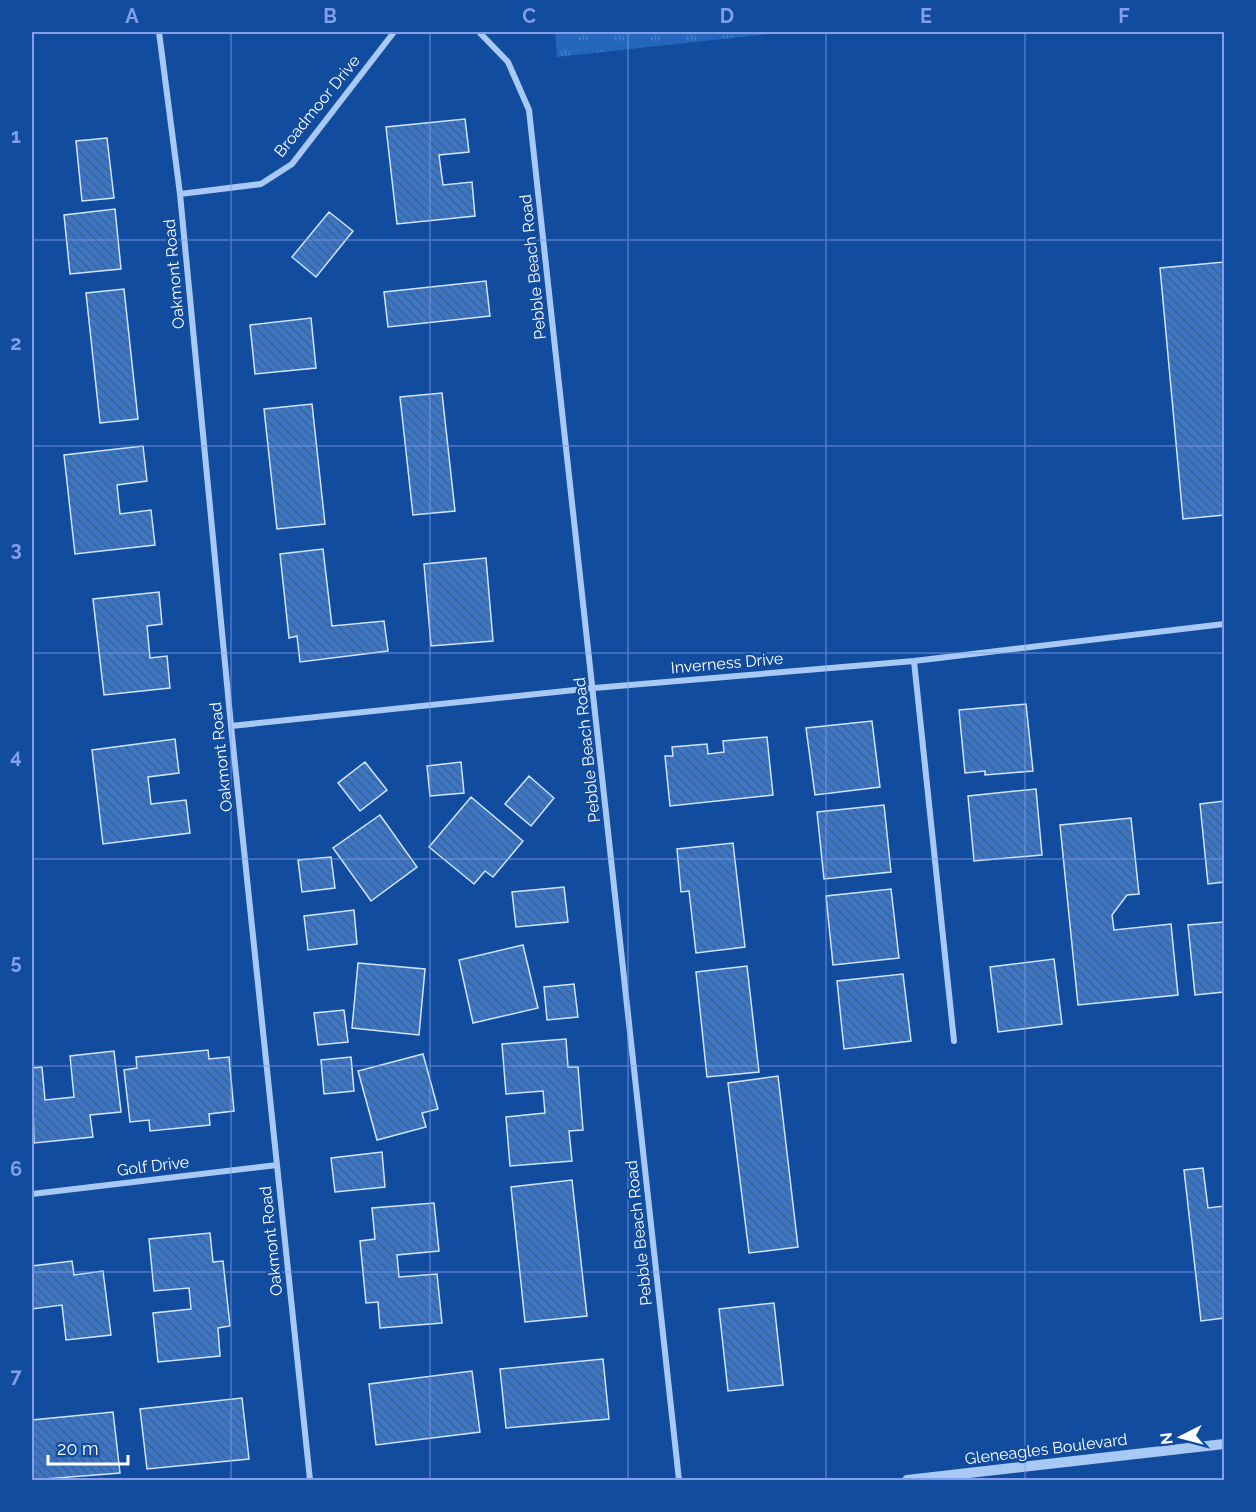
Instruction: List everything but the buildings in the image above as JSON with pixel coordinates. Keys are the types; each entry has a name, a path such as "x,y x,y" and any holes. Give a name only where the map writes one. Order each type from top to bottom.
{"street":[{"name":"Oakmont Road","path":"159,32 180,194 231,726 310,1480"},
{"name":"Broadmoor Drive","path":"180,194 261,184 292,164 394,32"},
{"name":"Pebble Beach Road","path":"479,32 508,62 529,110 679,1480"},
{"name":"Inverness Drive","path":"231,726 594,688 914,661 1224,624"},
{"path":"914,661 954,1041"},
{"name":"Golf Drive","path":"32,1194 277,1165"},
{"name":"Gleneagles Boulevard","path":"907,1480 1224,1444"}],"green space":[{"path":"555,32 787,32 557,57"}]}
